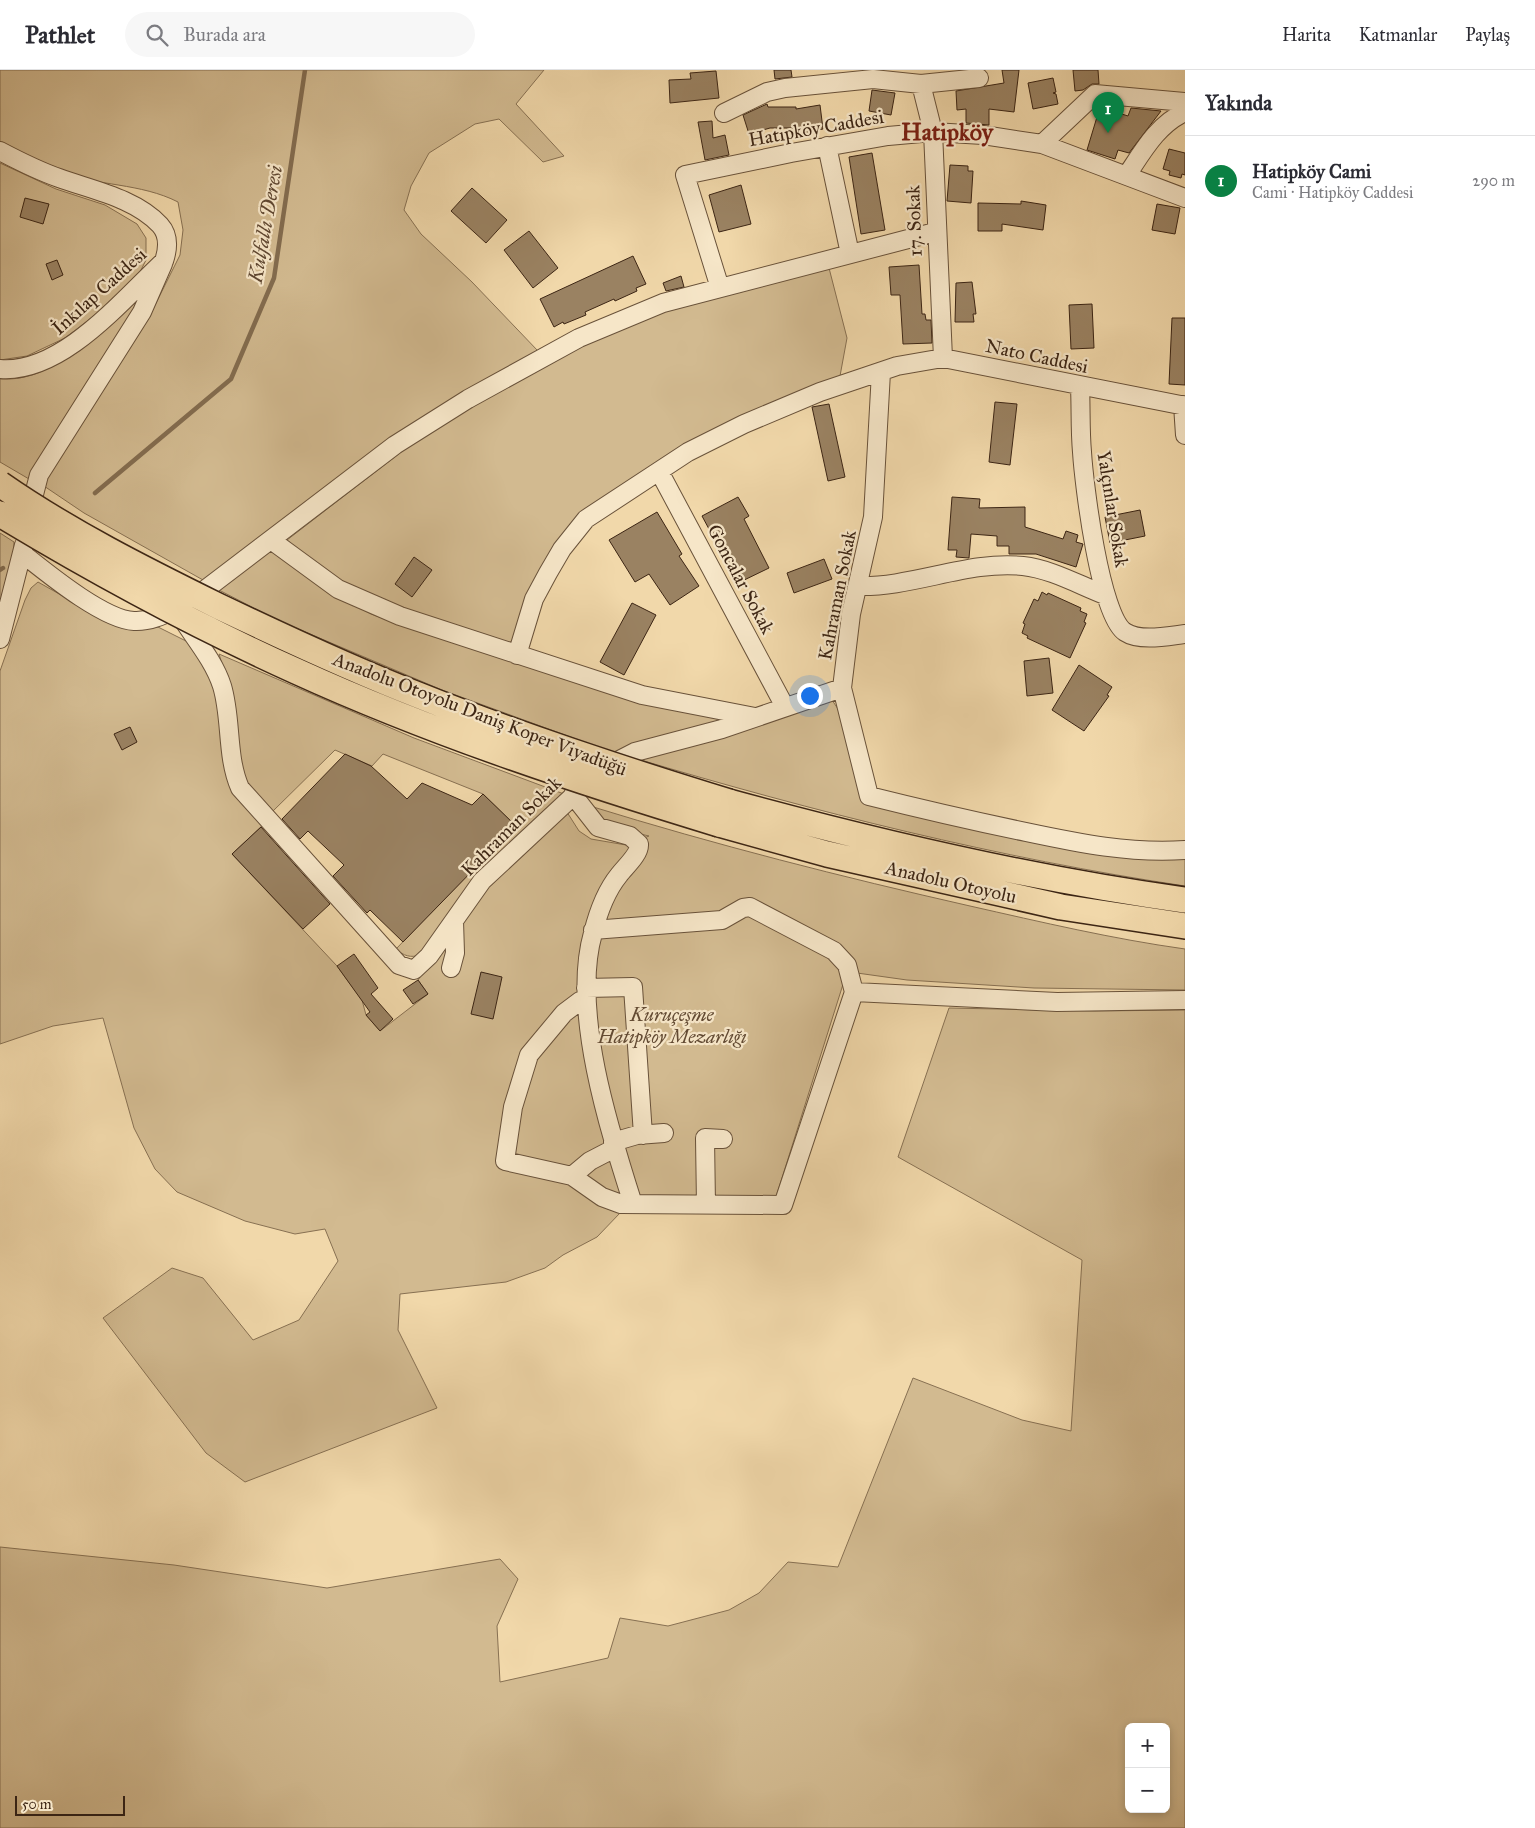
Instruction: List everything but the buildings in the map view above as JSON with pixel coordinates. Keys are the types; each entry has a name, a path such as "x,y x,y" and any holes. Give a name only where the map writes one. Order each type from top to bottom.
{"highway":[{"name":"Anadolu Otoyolu Daniş Koper Viyadüğü","path":"0,484 85,536 173,584 306,648 428,699 629,771 724,813"},
{"name":"Anadolu Otoyolu Daniş Koper Viyadüğü","path":"0,514 73,558 152,601 297,672 408,718 553,770 724,813"},
{"name":"Anadolu Otoyolu","path":"724,813 832,830 1019,873 1185,900"},
{"name":"Anadolu Otoyolu","path":"724,813 826,854 1061,907 1185,926"}],"street":[{"path":"724,113 767,92 785,88 873,79 921,84 979,78"},
{"name":"17. Sokak","path":"921,84 933,132 943,358"},
{"path":"1042,144 1095,94 1185,102"},
{"path":"1127,175 1156,134 1167,123 1185,112"},
{"name":"Hatipköy Caddesi","path":"720,288 685,175 827,146 888,136 933,132 983,135 1042,144 1185,198"},
{"path":"827,146 850,254"},
{"name":"İnkılap Caddesi","path":"0,151 57,177 126,203 147,215 164,232 168,250 164,261 81,338 64,351 34,365 0,369"},
{"path":"23,554 80,598 126,619 146,621 185,605 395,445 475,395 579,338 663,302 936,232"},
{"path":"0,639 23,554 31,502 39,475 142,312 164,261"},
{"name":"Nato Caddesi","path":"517,655 534,599 557,557 577,529 586,520 688,452 744,424 820,392 909,363 943,358 1080,387 1184,406"},
{"name":"Kahraman Sokak","path":"176,609 206,655 222,686 236,779 246,795 399,965 414,970 420,967 494,869 602,769 635,752 722,729 842,688 851,614 873,517 882,372"},
{"name":"Yalçınlar Sokak","path":"1080,387 1082,453 1097,559 1116,624 1125,632 1145,637 1185,634"},
{"path":"1184,406 1185,435"},
{"name":"Goncalar Sokak","path":"659,471 786,707"},
{"path":"271,540 330,583 363,601 400,616 642,695 756,717"},
{"path":"857,586 876,587 986,567 1024,566 1039,569 1106,595"},
{"path":"842,688 869,796 946,815 1092,844 1142,851 1185,850"},
{"path":"573,794 598,827 630,836 639,844 636,853 617,878 606,897 594,930 586,993 602,1095 614,1145 632,1204"},
{"path":"594,930 722,920 743,908 750,907 834,951 847,966 854,992 783,1206 632,1204 612,1202 572,1176 505,1161 513,1107 529,1055 564,1014 586,993 633,987 643,1135"},
{"path":"451,968 455,953 454,921"},
{"path":"854,992 1056,1002 1185,1000"},
{"path":"572,1176 614,1145 643,1135 664,1133"},
{"path":"706,1205 706,1138 723,1139"}],"green space":[{"path":"0,70 544,70 516,104 564,156 543,162 499,119 475,124 429,153 411,186 404,210 421,234 472,282 538,351 359,463 203,580 84,513 41,484 147,321 180,255 183,230 178,202 149,191 74,177 37,162 0,143"},
{"path":"0,163 56,189 105,205 137,224 146,238 146,260 138,276 95,315 65,338 27,356 0,360"},
{"path":"829,268 847,338 840,376 600,502 514,645 418,615 362,592 332,575 287,540 431,429 509,384 599,337 668,308"},
{"path":"137,302 139,307 29,479 0,462 0,379 32,375 47,369 74,352 127,308"},
{"path":"0,533 14,542 13,583 0,630"},
{"path":"269,549 339,597 371,614 412,629 637,701 727,721 614,753 442,690 277,620 217,589"},
{"name":"Kuruçeşme Hatipköy Mezarlığı","path":"38,582 77,604 145,629 158,627 190,643 208,668 219,695 230,780 264,824 232,854 337,966 362,1000 366,1015 380,1031 428,994 418,980 490,878 565,809 579,831 591,839 626,845 649,836 615,828 602,822 590,806 779,860 874,884 1077,930 1185,949 1185,990 1034,988 907,980 857,973 845,978 776,1197 623,1196 572,1180 605,1208 620,1213 597,1237 563,1255 545,1268 506,1282 400,1294 398,1330 437,1408 245,1482 206,1453 103,1318 172,1268 203,1278 253,1340 299,1320 338,1261 325,1229 295,1234 245,1221 177,1192 155,1169 134,1128 103,1018 53,1026 0,1044 0,671 25,600 31,588"},
{"path":"219,654 414,738 564,794 421,955 405,955 396,949 515,825 483,794 383,754 372,766 335,750 271,813 248,786 241,770 229,687"},
{"path":"830,697 838,709 855,771 868,803 1098,854 1128,858 1185,856 1185,886 1045,862 907,832 770,797 634,758"},
{"path":"949,1008 1095,1011 1185,1010 1185,1828 0,1828 0,1547 174,1565 327,1588 500,1559 518,1579 497,1626 500,1682 608,1658 620,1618 668,1626 729,1610 759,1593 788,1562 838,1567 913,1378 1022,1420 1071,1431 1082,1260 898,1157"}],"waterway":[{"name":"Kulfallı Deresi","path":"95,493 231,379 274,278 305,70"}],"place":[{"name":"Hatipköy Cami","path":"1108,133"}],"district":[{"name":"Hatipköy","path":"947,132"}]}
